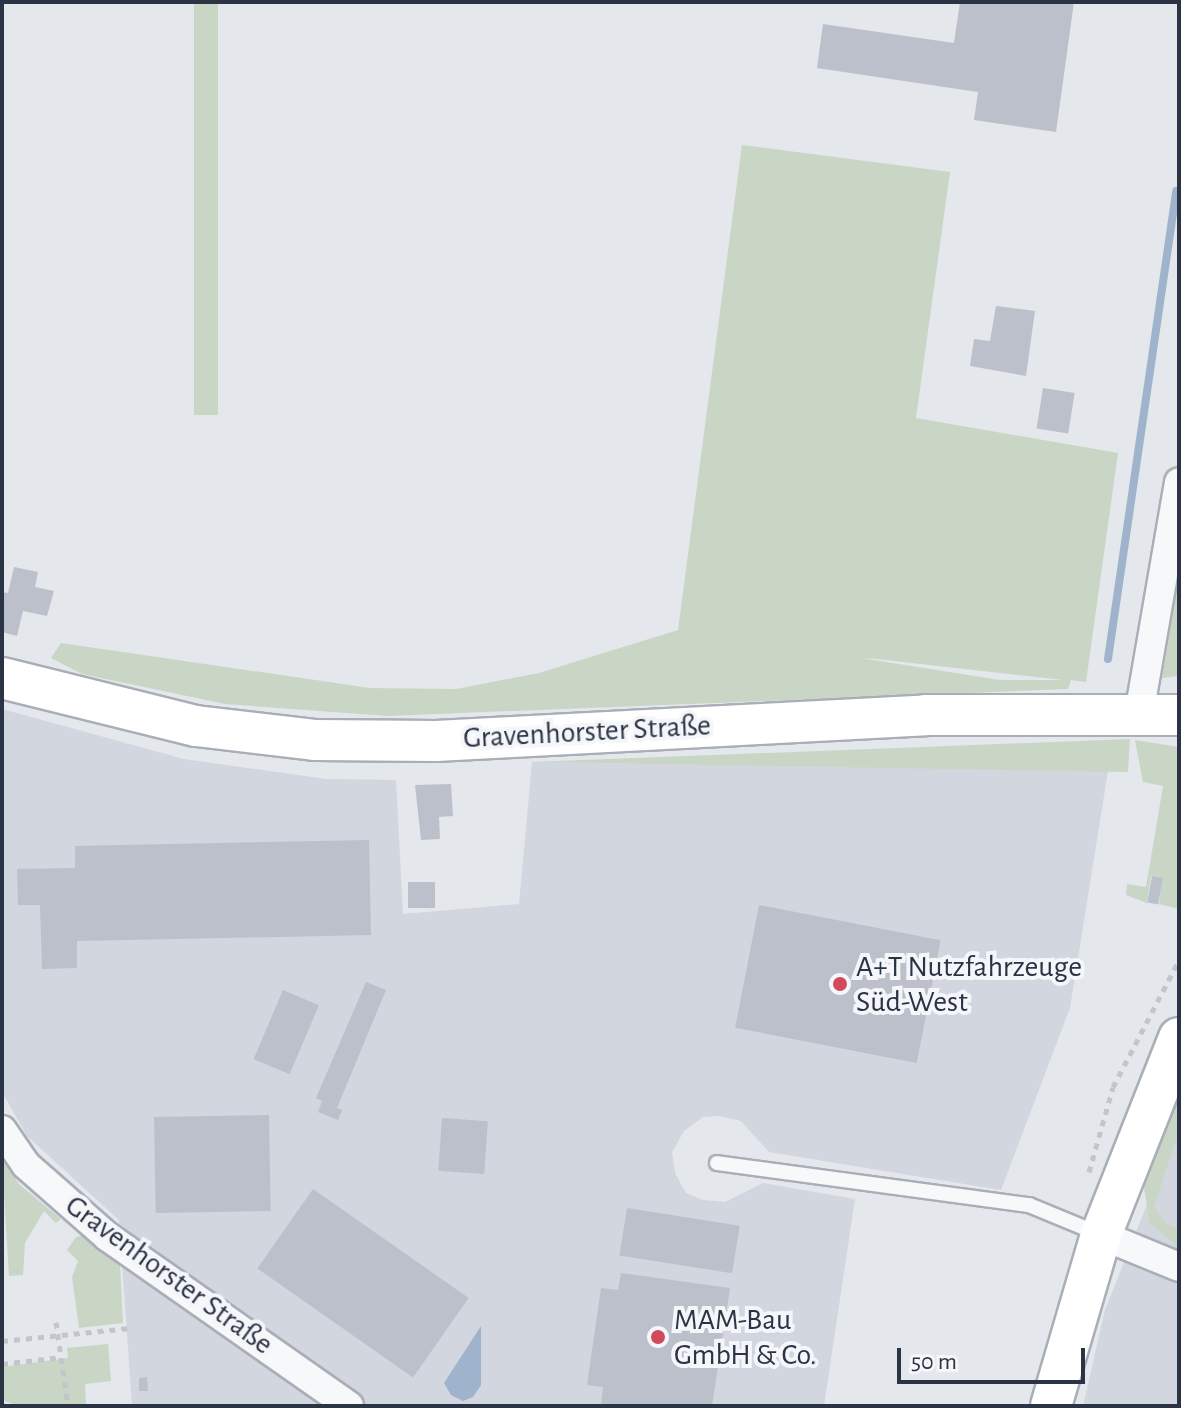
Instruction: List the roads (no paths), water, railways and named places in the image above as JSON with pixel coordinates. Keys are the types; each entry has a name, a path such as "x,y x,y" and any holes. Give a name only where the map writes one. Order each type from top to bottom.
{"main road":[{"name":"Gravenhorster Straße","path":"2,678 196,726 316,740 436,741 925,715 1179,715"},
{"path":"1051,1406 1101,1235 1179,1038"}],"street":[{"path":"1139,714 1179,482"},
{"name":"Gravenhorster Straße","path":"2,1130 26,1165 108,1237 349,1406"},
{"path":"1101,1235 1179,1267"}],"lane":[{"path":"717,1163 1029,1205 1101,1235"}],"water":[{"path":"481,1326 481,1385 473,1397 463,1401 451,1395 444,1383"}],"waterway":[{"path":"1108,659 1176,191"}],"place":[{"name":"A+T Nutzfahrzeuge Süd-West","path":"840,984"},
{"name":"MAM-Bau GmbH & Co.","path":"658,1337"}]}
